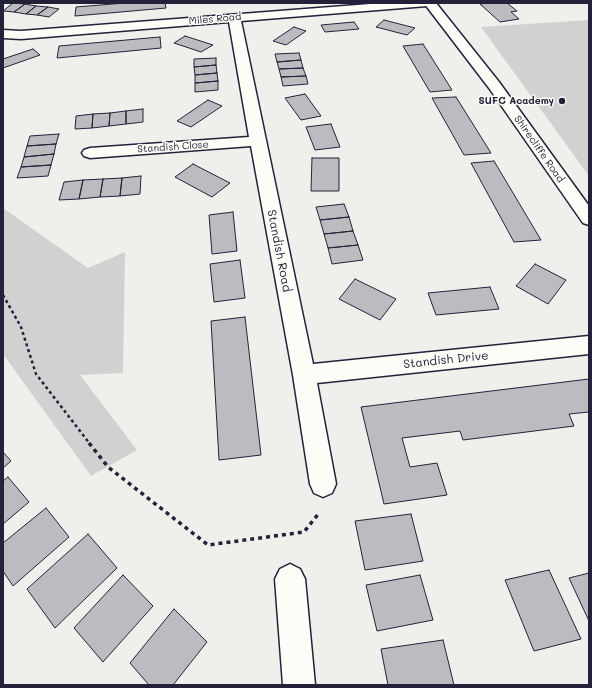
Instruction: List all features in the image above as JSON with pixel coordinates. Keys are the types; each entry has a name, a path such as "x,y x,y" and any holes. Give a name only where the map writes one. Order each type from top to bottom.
{"street":[{"name":"Miles Road","path":"3,34 21,35 427,3"},
{"name":"Shirecliffe Road","path":"430,3 494,85 589,219"},
{"name":"Standish Road","path":"234,18 304,375 323,484"},
{"name":"Standish Close","path":"90,153 257,141"},
{"name":"Standish Drive","path":"304,375 589,345"},
{"path":"290,579 299,685"}],"path":[{"path":"3,295 20,327 36,374 108,467 208,545 304,532 325,505 323,484"}],"shaded area":[{"name":"SUFC Academy","path":"589,20 589,176 481,27"},
{"path":"3,208 88,268 125,252 123,373 80,375 137,450 91,476 3,354"}],"building":[{"path":"13,3 25,4 14,12 3,11"},
{"path":"125,3 165,3 166,8 75,16 76,7"},
{"path":"507,3 517,11 511,12 519,19 500,22 480,4"},
{"path":"25,4 36,6 26,14 14,12"},
{"path":"36,6 48,7 37,15 26,14"},
{"path":"48,7 59,9 49,17 37,15"},
{"path":"384,20 415,28 407,35 376,27"},
{"path":"354,22 359,29 325,32 321,25"},
{"path":"294,27 306,31 286,45 273,41"},
{"path":"185,36 213,45 201,52 174,43"},
{"path":"160,37 161,48 57,58 59,46"},
{"path":"423,44 452,90 430,92 403,46"},
{"path":"33,49 40,55 3,68 3,59"},
{"path":"299,53 301,60 277,62 275,54"},
{"path":"216,58 216,65 194,67 194,59"},
{"path":"301,60 303,68 279,69 277,62"},
{"path":"216,65 217,73 195,75 194,67"},
{"path":"303,68 306,76 281,77 279,69"},
{"path":"217,73 218,81 195,83 195,75"},
{"path":"306,76 308,84 283,86 281,77"},
{"path":"218,81 218,90 195,92 195,83"},
{"path":"305,94 321,116 301,120 285,98"},
{"path":"456,97 491,153 464,155 432,98"},
{"path":"208,100 222,106 191,127 177,121"},
{"path":"143,109 143,122 126,124 126,111"},
{"path":"126,111 126,124 109,126 110,113"},
{"path":"110,113 109,126 92,128 93,114"},
{"path":"93,114 92,128 75,129 76,116"},
{"path":"331,124 340,147 315,150 306,127"},
{"path":"59,134 56,144 27,146 30,136"},
{"path":"56,144 54,154 24,157 27,146"},
{"path":"54,154 51,165 21,167 24,157"},
{"path":"312,158 339,158 339,191 311,191"},
{"path":"494,161 541,240 514,242 471,163"},
{"path":"193,164 230,183 212,197 175,177"},
{"path":"51,165 48,176 17,178 21,167"},
{"path":"141,176 140,194 120,196 122,178"},
{"path":"122,178 120,196 100,197 103,179"},
{"path":"103,179 100,197 79,199 83,180"},
{"path":"83,180 79,199 59,200 64,182"},
{"path":"344,204 349,217 320,220 316,207"},
{"path":"233,212 237,251 212,254 209,215"},
{"path":"349,217 353,231 324,234 320,220"},
{"path":"353,231 358,245 328,248 324,234"},
{"path":"358,245 363,260 332,264 328,248"},
{"path":"240,260 245,298 214,302 210,264"},
{"path":"535,264 566,280 548,304 516,286"},
{"path":"355,279 396,299 380,320 339,299"},
{"path":"490,287 499,309 436,315 428,293"},
{"path":"245,317 261,455 219,460 211,321"},
{"path":"589,379 589,412 569,414 574,426 463,440 460,431 402,438 410,467 437,463 447,495 384,504 361,407"},
{"path":"3,452 11,461 3,468"},
{"path":"8,477 29,502 3,524 3,481"},
{"path":"46,508 69,537 13,586 3,571 3,543"},
{"path":"411,514 423,561 365,570 355,521"},
{"path":"88,534 117,568 55,628 27,589"},
{"path":"549,570 581,639 534,651 505,580"},
{"path":"589,573 589,621 569,578"},
{"path":"123,575 153,606 103,662 74,628"},
{"path":"420,575 433,620 377,631 366,585"},
{"path":"174,609 207,642 173,685 149,685 130,663"},
{"path":"443,640 454,685 388,685 381,649"}],"place":[{"name":"SUFC Academy","path":"562,101"}]}
